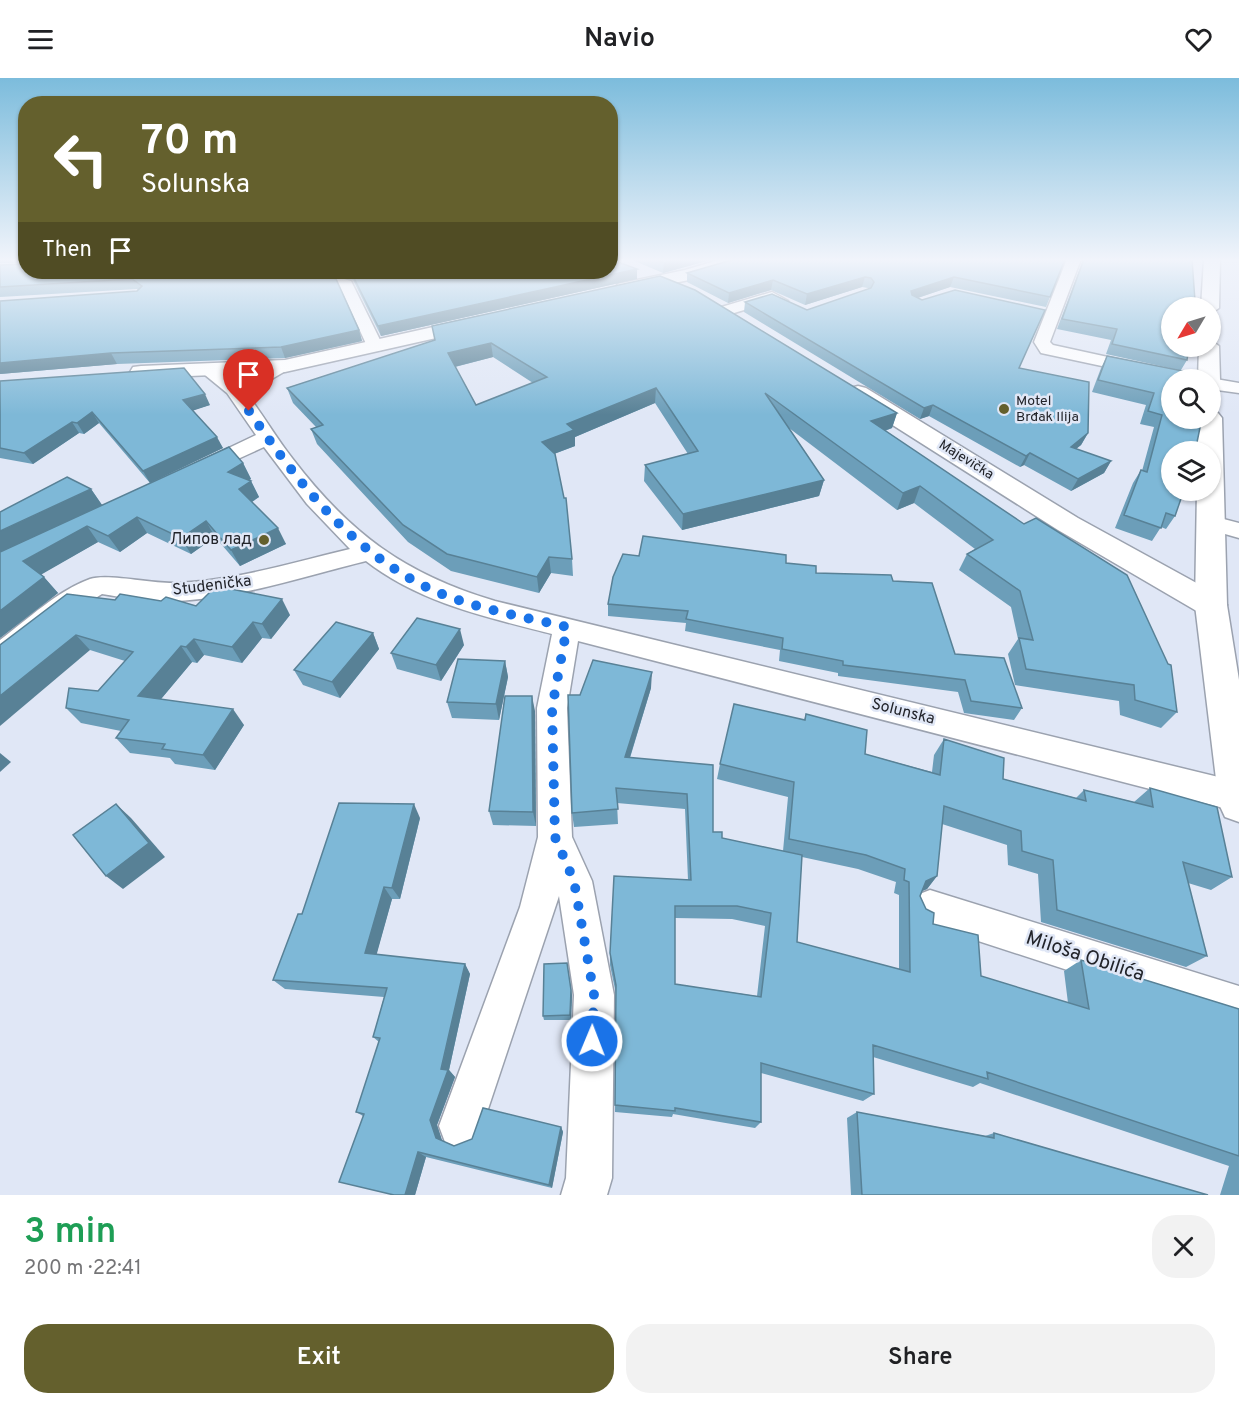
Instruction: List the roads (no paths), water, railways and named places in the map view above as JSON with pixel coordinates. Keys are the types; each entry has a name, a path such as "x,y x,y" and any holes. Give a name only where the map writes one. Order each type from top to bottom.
{"street":[{"path":"359,311 375,346"},
{"path":"723,311 754,330"},
{"path":"1049,311 1042,342 1047,349 1161,374"},
{"path":"117,373 211,371 285,366 496,319"},
{"path":"240,397 264,376 285,366"},
{"name":"Solunska","path":"211,371 220,376 240,397 267,438 329,516 371,552 428,588 494,610 1238,799"},
{"name":"Majevička","path":"836,379 1068,524 1211,605"},
{"path":"1221,384 1239,388"},
{"path":"177,479 267,438"},
{"path":"1220,501 1226,527 1211,605 1238,799"},
{"name":"Studenička","path":"0,655 64,604 82,592 100,585 129,590 176,592 225,586 371,552"},
{"path":"461,1126 538,906 555,837 552,708 567,627"},
{"path":"555,837 574,881 594,995 589,1178 584,1195"},
{"name":"Miloša Obilića","path":"930,908 1239,1006"}],"place":[{"name":"Motel Brđak Ilija","path":"1004,409"},
{"name":"Липов лад","path":"264,540"}]}
